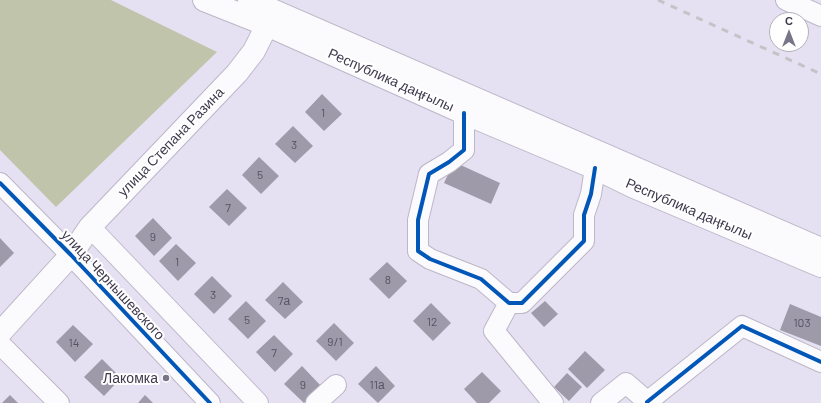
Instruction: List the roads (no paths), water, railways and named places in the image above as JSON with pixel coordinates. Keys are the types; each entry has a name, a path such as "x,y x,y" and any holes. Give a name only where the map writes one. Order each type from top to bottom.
{"main road":[{"name":"Республика даңғылы","path":"204,0 270,18 821,249"},
{"name":"Республика даңғылы","path":"249,0 270,18 464,112 595,168 634,187 821,266"},
{"name":"улица Степана Разина","path":"0,333 71,255 90,227 237,73 254,50 270,18"}],"street":[{"path":"786,0 821,16"},
{"path":"464,112 464,150 430,174 418,220 418,251 430,259 481,279 509,303 522,303 584,241 584,215 591,194 595,168"},
{"name":"улица Чернышевского","path":"0,183 71,255 210,403"},
{"path":"90,227 258,403"},
{"path":"509,303 494,331 553,403"},
{"path":"601,403 626,383 648,402 742,326 821,362"},
{"path":"0,344 59,403"},
{"path":"316,403 336,385"}],"railway":[{"path":"658,0 821,74"}],"place":[{"name":"Лакомка","path":"166,378"}]}
